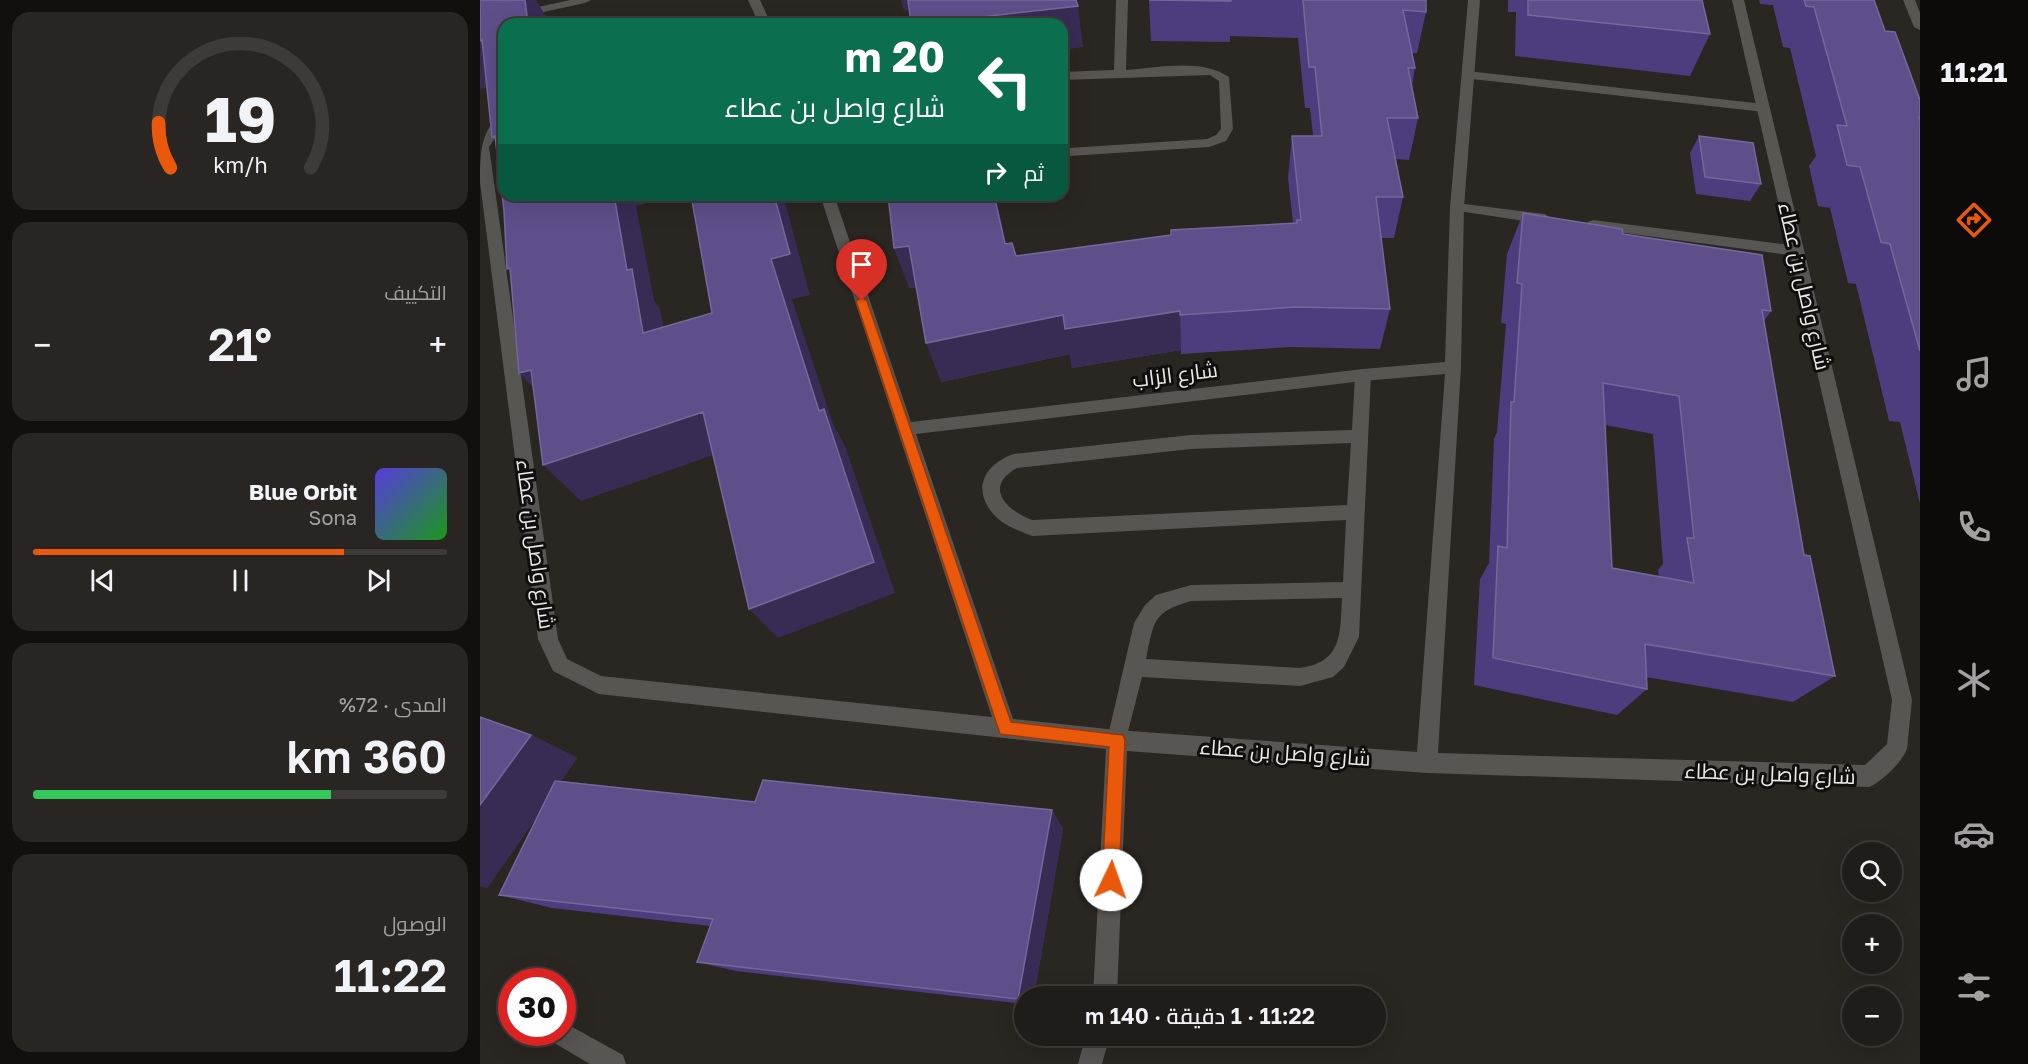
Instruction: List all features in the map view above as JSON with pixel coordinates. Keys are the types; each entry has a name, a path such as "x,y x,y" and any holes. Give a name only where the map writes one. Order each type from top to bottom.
{"street":[{"path":"503,18 585,0"},
{"path":"754,0 762,18"},
{"path":"1120,74 1122,0"},
{"path":"1427,763 1452,367 1456,207 1474,0"},
{"name":"شارع واصل بن عطاء","path":"498,123 482,147 548,639 560,665 599,685 1117,740 1427,763 1869,776 1897,749 1902,700 1738,0"},
{"path":"1909,0 1920,27"},
{"path":"480,23 498,19"},
{"path":"1068,76 1200,70 1213,72 1225,80 1227,129 1221,138 1209,143 1068,152"},
{"path":"1467,75 1764,108"},
{"path":"829,201 1006,729"},
{"path":"1456,207 1797,251"},
{"name":"شارع الزاب","path":"904,429 1363,375 1452,367"},
{"path":"1133,667 1300,677 1315,676 1339,662 1346,650 1349,637 1363,375"},
{"path":"1356,512 1032,528 1017,524 997,508 991,484 998,470 1014,461 1191,442 1360,436"},
{"path":"1105,986 1117,740 1144,623 1163,601 1176,595 1352,590"},
{"path":"576,1042 614,1064"},
{"path":"1090,1064 1095,1046"}],"building":[{"path":"480,0 525,0 527,18 498,18 498,161 495,136 492,137 482,40 480,41"},
{"path":"908,0 1076,0 1078,6 973,18 910,18"},
{"path":"1149,0 1231,0 1231,1"},
{"path":"1303,0 1426,0 1426,12 1403,10 1415,68 1408,68 1418,118 1387,118 1403,197 1376,197 1390,309 1296,307 1180,315 1180,311 1065,329 1063,315 926,343 909,246 894,248 889,201 995,201 1005,244 1012,243 1016,256 1171,235 1171,230 1297,223 1297,220 1301,220 1292,136 1322,136 1315,67 1309,67"},
{"path":"1528,0 1702,0 1710,34 1528,15"},
{"path":"1804,0 1874,0 1885,31 1895,32 1920,100 1920,351 1890,244 1881,242 1860,167 1847,165 1837,125 1847,126 1814,7 1806,6"},
{"path":"1699,136 1753,143 1761,184 1705,177"},
{"path":"503,201 615,201 627,270 632,269 643,333 712,313 692,201 776,201 790,254 771,259 819,411 824,409 874,562 749,609 703,412 543,465 531,370 519,373 510,268 507,269"},
{"path":"1523,213 1622,229 1623,234 1762,255 1771,311 1762,310 1804,555 1810,556 1835,676 1645,644 1647,689 1493,658 1498,546 1507,548 1511,402 1514,402 1522,284 1517,283","holes":["1603,383 1679,396 1694,538 1687,538 1694,583 1612,568"]},
{"path":"480,717 531,735 480,805"},
{"path":"763,780 1052,810 1020,986 1014,986 1014,999 697,962 713,919 499,895 555,781 755,802"}],"route":[{"path":"862,301 1006,729 1117,740 1111,880"}]}
